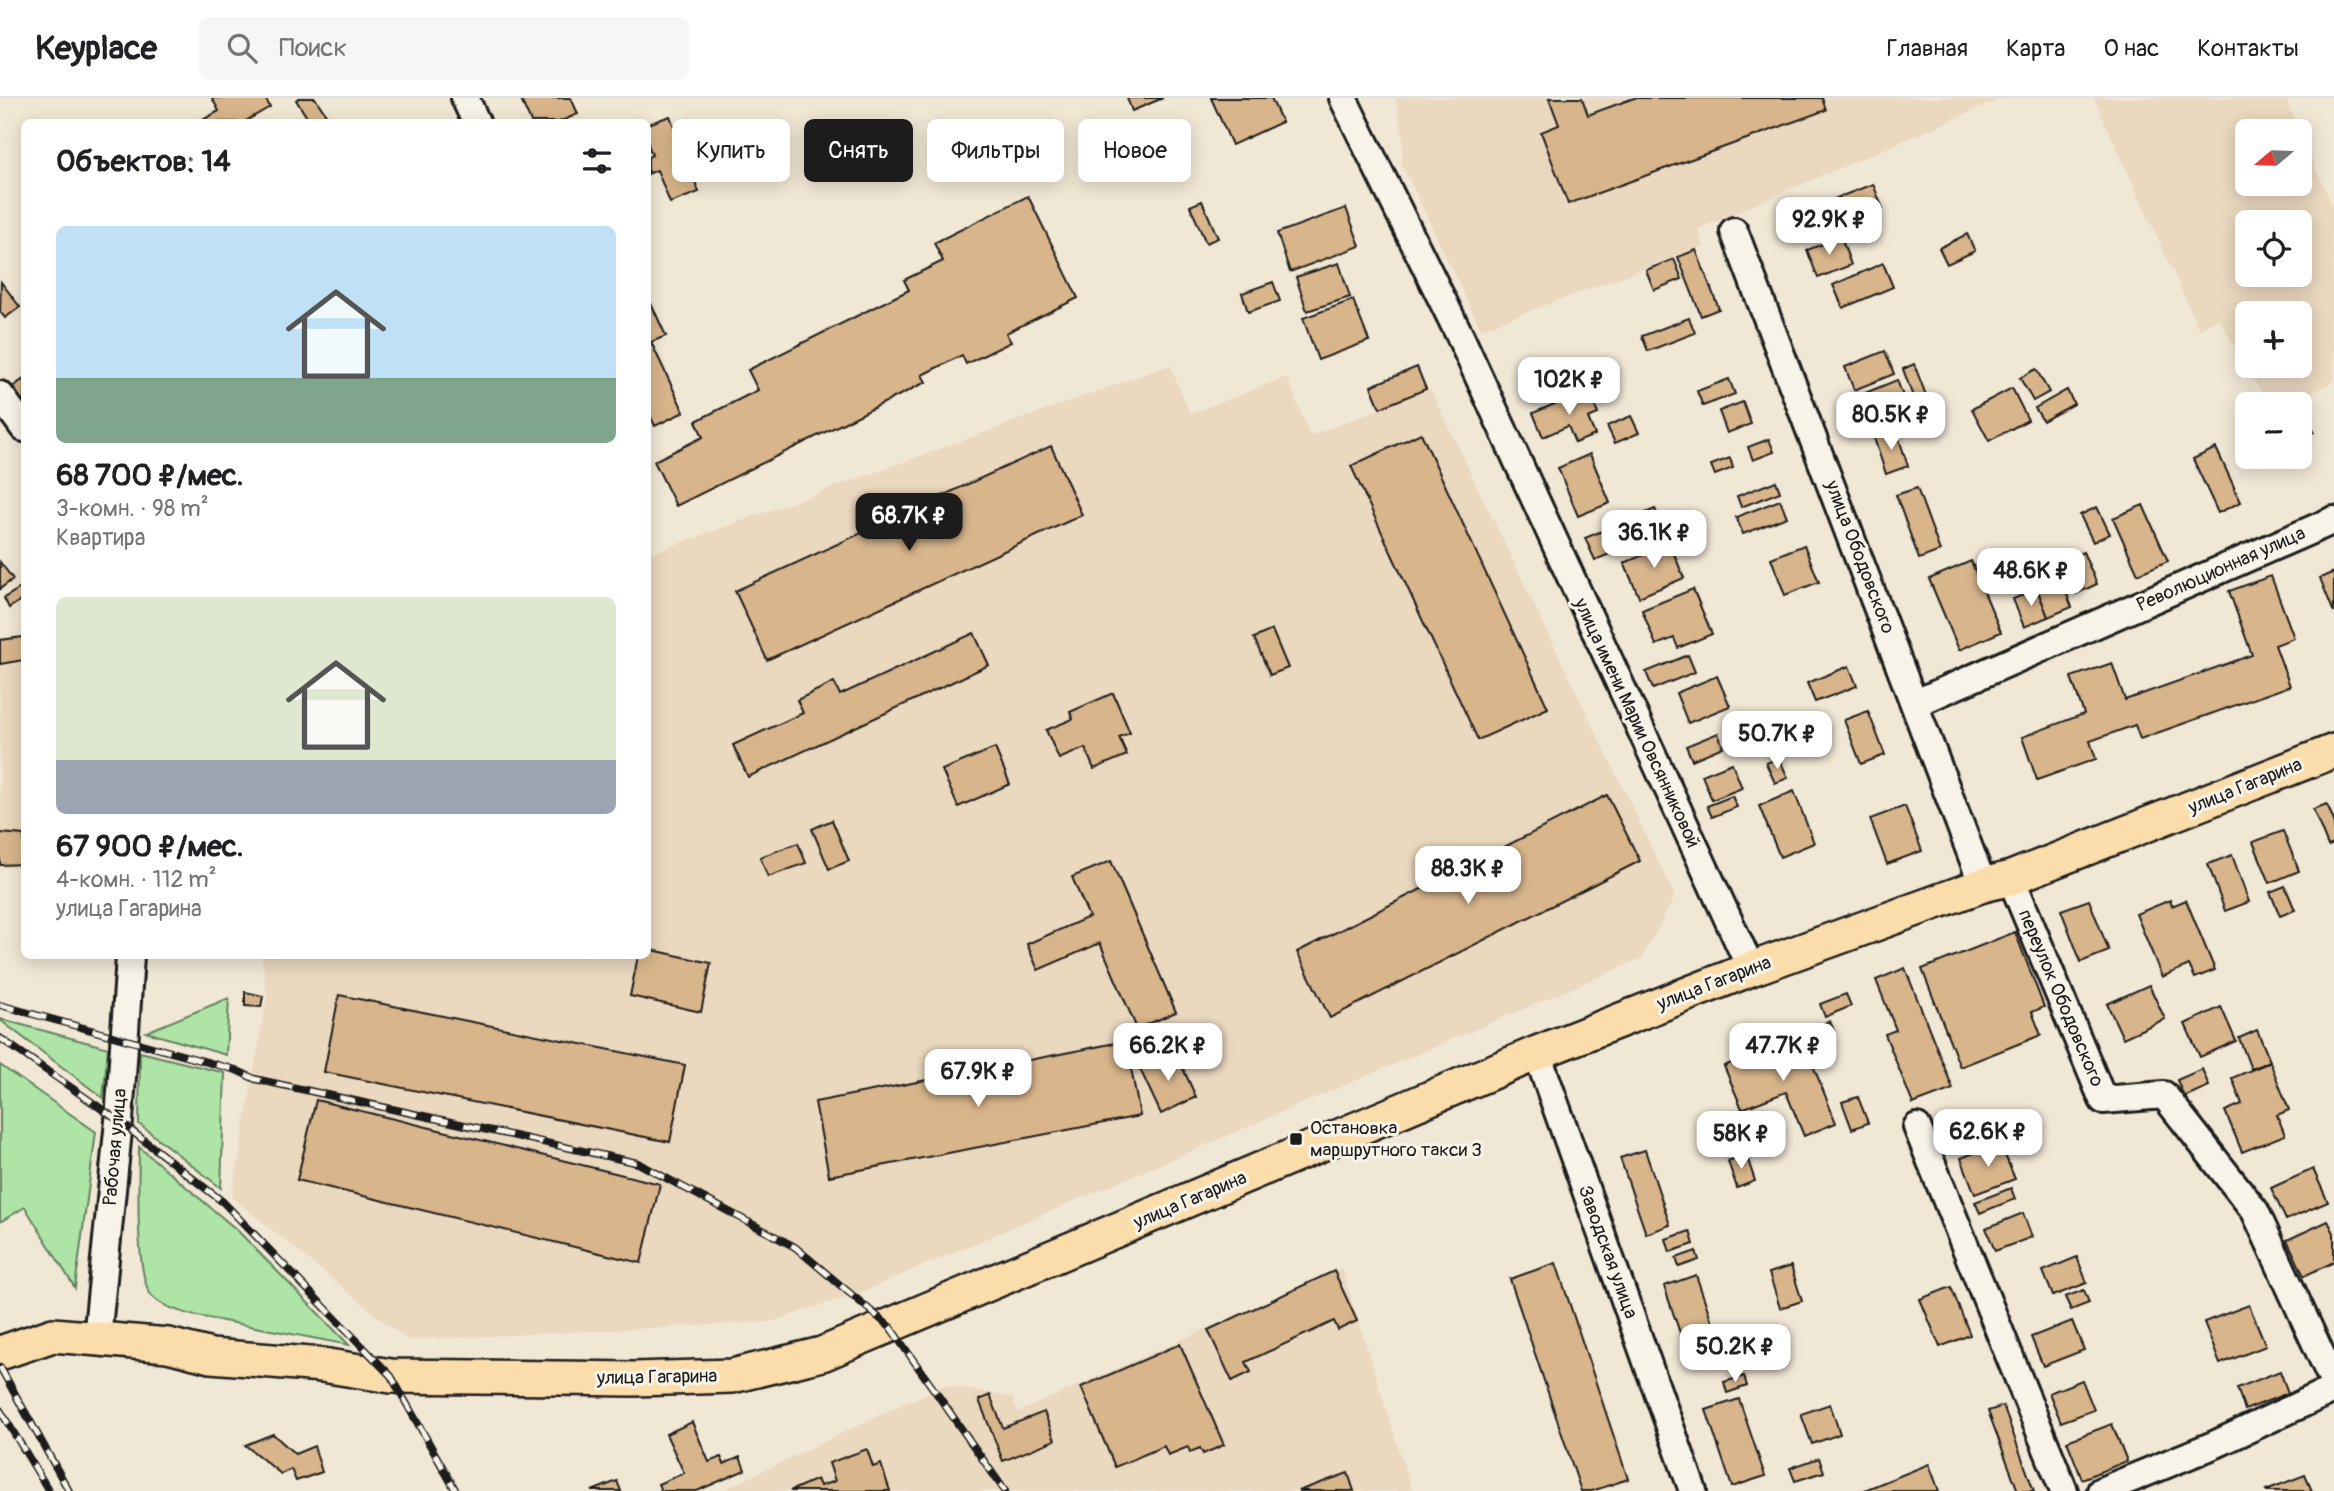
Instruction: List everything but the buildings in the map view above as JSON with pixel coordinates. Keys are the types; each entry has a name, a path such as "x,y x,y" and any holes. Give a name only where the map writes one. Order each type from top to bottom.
{"main road":[{"name":"улица Гагарина","path":"0,1353 52,1335 168,1345 211,1356 323,1365 391,1376 634,1379 732,1376 834,1349 1536,1053 1751,969 1997,882 2334,751"}],"street":[{"path":"466,98 475,119"},
{"name":"улица имени Марии Овсянниковой","path":"1343,98 1466,349 1751,969"},
{"name":"улица Ободовского","path":"1734,230 1916,703 1997,882"},
{"path":"0,395 21,424"},
{"name":"Революционная улица","path":"1916,703 2334,520"},
{"name":"переулок Ободовского","path":"1997,882 2103,1100 2164,1095 2255,1211 2334,1383"},
{"name":"Рабочая улица","path":"97,1338 119,1121 130,959"},
{"name":"Заводская улица","path":"1536,1053 1692,1491"},
{"path":"1917,1127 2064,1491"},
{"path":"2101,1491 2216,1444 2334,1389"}],"shaded area":[{"path":"1396,98 2003,98 1698,229 1704,246 1481,329 1402,165 1403,137"},
{"path":"2094,98 2285,98 2294,119 2235,119 2235,196 2312,196 2312,160 2334,210 2334,381 2312,392 2261,392 2253,378 2312,378 2312,301 2235,301 2235,347 2219,319 2199,329"},
{"path":"1170,365 1190,414 1287,377 1310,436 1430,389 1675,896 1642,958 859,1293 770,1322 407,1340 232,1197 267,996 262,959 651,959 651,554"},
{"path":"21,636 21,866 0,868 0,639"},
{"path":"1342,1269 1412,1491 721,1491 944,1385 1012,1397 1018,1412"}],"green space":[{"path":"229,998 226,1055 146,1032"},
{"path":"0,1020 108,1048 103,1098"},
{"path":"140,1052 225,1073 221,1188 139,1124"},
{"path":"0,1065 96,1132 75,1288 25,1207 0,1222"},
{"path":"139,1147 237,1230 349,1345 192,1315 166,1306 153,1297 147,1287 140,1250"}],"railway":[{"path":"0,1005 236,1070 255,1079 638,1163 795,1247 890,1327 1005,1491"},
{"path":"0,1038 119,1121 223,1202 391,1376 456,1491"},
{"path":"0,1367 69,1491"},
{"path":"0,1410 49,1491"}],"place":[{"name":"Остановка маршрутного такси 3","path":"1296,1139"}]}
